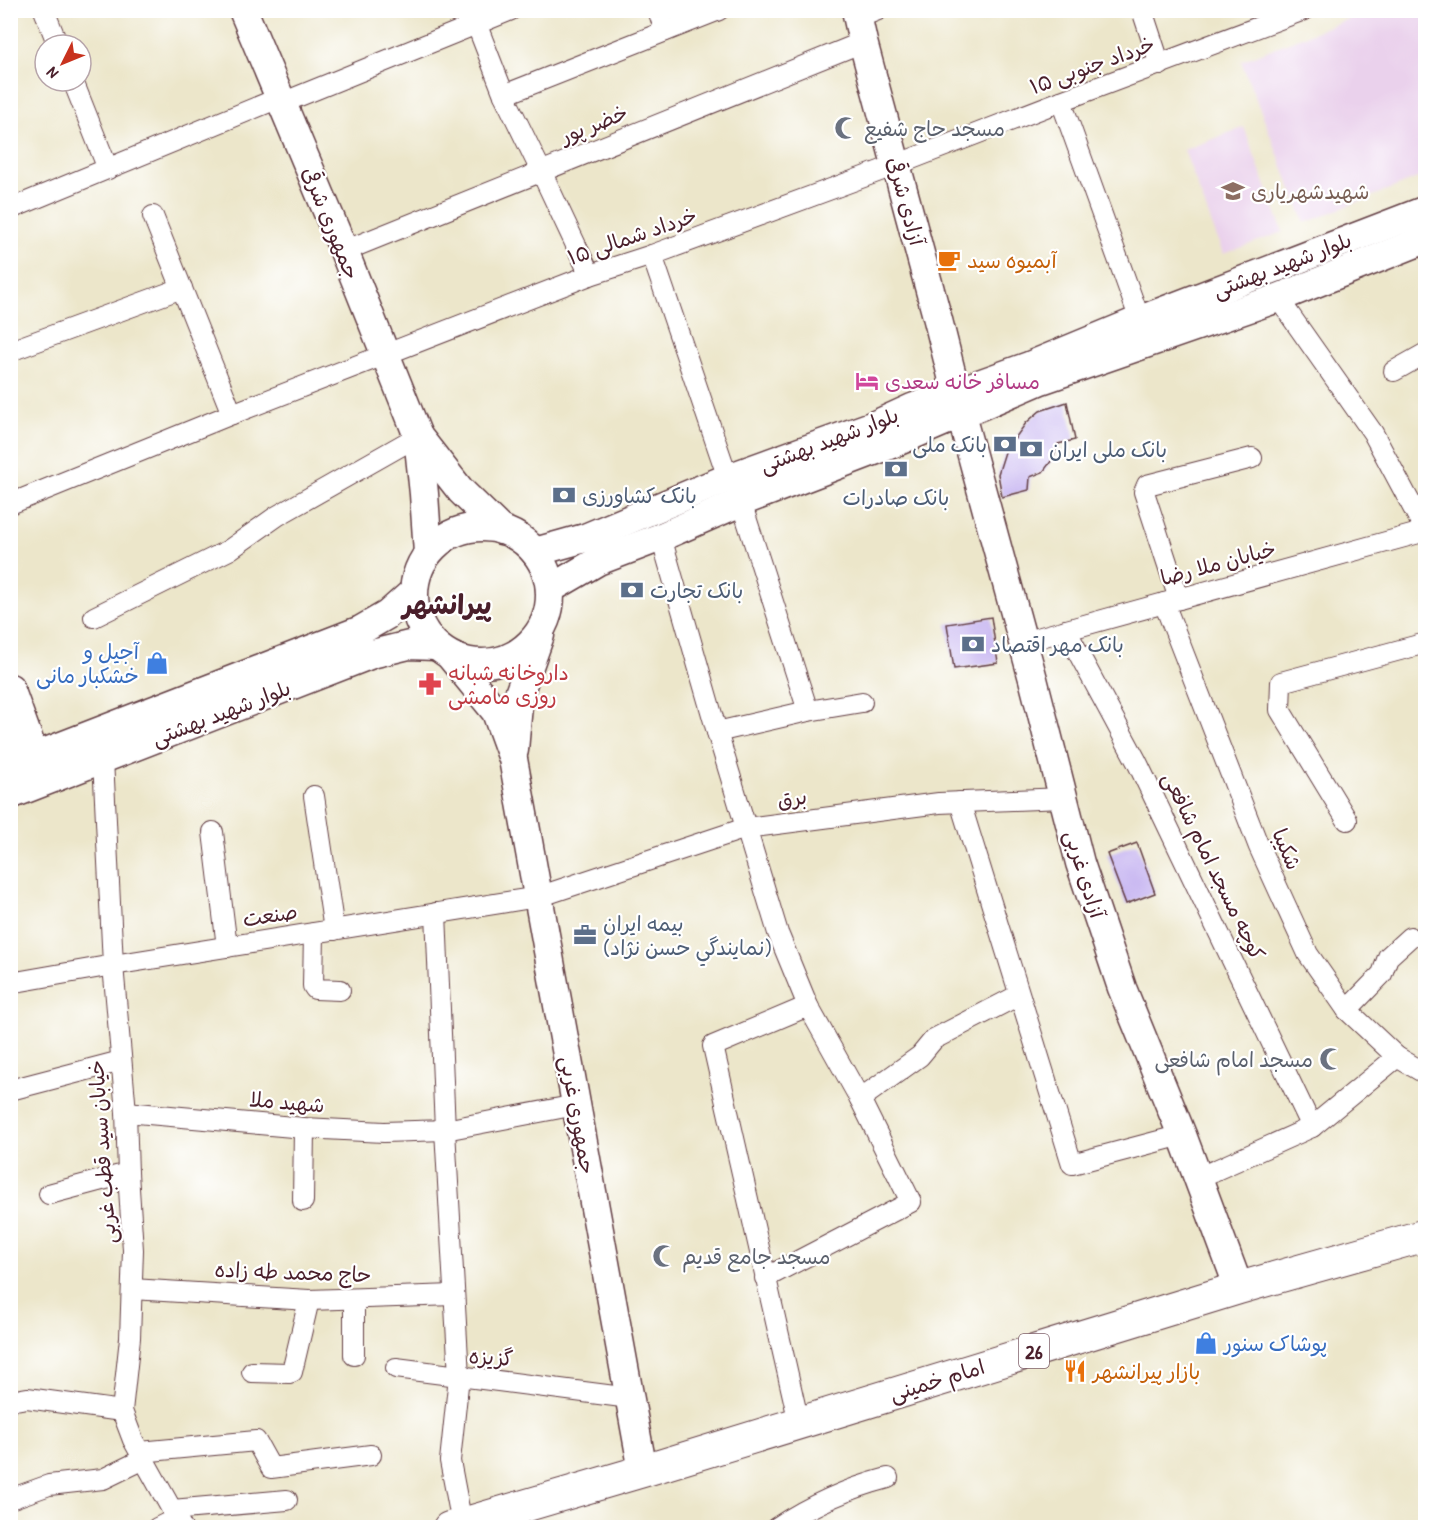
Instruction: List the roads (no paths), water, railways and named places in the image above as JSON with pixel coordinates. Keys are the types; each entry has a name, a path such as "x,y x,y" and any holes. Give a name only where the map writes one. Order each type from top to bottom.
{"main road":[{"name":"امام خمینی","path":"456,1526 1239,1288 1425,1235"}],"street":[{"path":"44,10 53,33"},
{"name":"جمهوری شرقی","path":"243,10 344,251 418,436"},
{"path":"10,209 280,100 474,18 512,10"},
{"path":"658,10 665,32"},
{"path":"504,95 719,10"},
{"path":"1142,10 1160,65"},
{"name":"۱۵ خرداد جنوبی","path":"896,165 1296,12"},
{"path":"474,18 504,95 590,275"},
{"name":"آزادی شرقی","path":"864,20 896,165 970,448"},
{"name":"خضر پور","path":"344,251 541,171 864,20"},
{"path":"78,93 108,169"},
{"path":"1061,101 1140,320"},
{"name":"۱۵ خرداد شمالی","path":"10,504 232,414 590,275 652,255 896,165"},
{"name":"بلوار شهید بهشتی","path":"535,552 734,490 887,446 959,403 1029,366 1140,320 1425,210"},
{"path":"153,216 232,414"},
{"name":"بلوار شهید بهشتی","path":"959,403 1041,380 1278,298 1425,240"},
{"path":"652,255 808,711"},
{"path":"10,351 182,288"},
{"path":"1278,298 1373,433 1425,531"},
{"path":"1394,371 1425,353"},
{"path":"418,436 461,491 501,530"},
{"path":"418,436 428,553"},
{"path":"94,617 229,550 277,516 418,436"},
{"name":"آزادی غربی","path":"970,448 1080,863 1122,988 1182,1136 1239,1288"},
{"name":"شکیبا","path":"1252,458 1146,485 1144,492 1172,601 1259,847 1308,954 1347,1010 1397,1057 1425,1074"},
{"name":"بلوار شهید بهشتی","path":"550,589 598,561 661,537 734,490"},
{"path":"481,527 501,530 520,539 535,552 545,570 550,589 549,609 519,694 513,759 496,712 422,630 415,612 413,592 417,571 428,553 442,539 461,530 481,527"},
{"name":"خیابان ملا رضا","path":"1023,642 1425,531"},
{"path":"661,537 778,933 808,1006 860,1099 911,1202 765,1278"},
{"name":"بلوار شهید بهشتی","path":"23,761 361,630 387,615 413,592"},
{"path":"443,651 468,662 485,664 503,661 519,653 532,642 543,627"},
{"name":"کوچه مسجد امام شافعی","path":"1066,630 1137,762 1312,1127"},
{"path":"1347,820 1281,710 1281,682 1425,643"},
{"name":"بلوار شهید بهشتی","path":"10,795 372,654 409,645 443,651"},
{"path":"10,688 23,761"},
{"path":"717,732 808,711 862,702"},
{"name":"خیابان سید قطب غربی","path":"103,759 133,1250 130,1338 122,1411 133,1440 177,1518"},
{"name":"جمهوری غربی","path":"513,759 643,1471"},
{"path":"314,796 334,930"},
{"name":"برق","path":"538,897 746,828 939,803 1063,798"},
{"path":"960,802 1072,1164 1182,1136"},
{"path":"213,832 227,947"},
{"name":"صنعت","path":"10,983 538,897"},
{"path":"396,1368 459,1376 444,1130 436,913"},
{"path":"314,933 313,986 340,990"},
{"path":"1347,1010 1382,974 1388,957 1410,937"},
{"path":"860,1099 920,1056 934,1039 1019,995"},
{"path":"799,1423 713,1046 808,1006"},
{"path":"1198,1178 1312,1127 1397,1057"},
{"path":"10,1090 121,1061"},
{"name":"شهید ملا","path":"126,1112 304,1128 384,1132 444,1130 576,1105"},
{"path":"303,1201 304,1128"},
{"path":"50,1194 128,1173"},
{"name":"حاج محمد طه زاده","path":"132,1288 309,1300 454,1295"},
{"path":"252,1372 292,1372 309,1300"},
{"path":"354,1300 354,1355"},
{"name":"گزیزه","path":"456,1526 450,1461 459,1376 630,1398"},
{"path":"10,1401 27,1398 122,1411"},
{"path":"10,1498 49,1485 102,1479 142,1455 256,1441 271,1468 371,1455"},
{"path":"776,1527 817,1503 888,1478"},
{"path":"157,1527 177,1518 286,1500"}],"place":[{"name":"مسجد حاج شفیع","path":"846,128"},
{"name":"شهیدشهریاری","path":"1233,191"},
{"name":"آبمیوه سید","path":"949,260"},
{"name":"مسافر خانه سعدی","path":"867,381"},
{"name":"بانک ملی","path":"1005,444"},
{"name":"بانک ملی ایران","path":"1031,449"},
{"name":"بانک صادرات","path":"896,469"},
{"name":"بانک کشاورزی","path":"564,495"},
{"name":"بانک تجارت","path":"632,590"},
{"name":"بانک مهر اقتصاد","path":"973,644"},
{"name":"آجیل و خشکبار مانی","path":"157,663"},
{"name":"داروخانه شبانه روزی مامشی","path":"430,684"},
{"name":"بيمه ايران (نمايندگي حسن نژاد)","path":"585,935"},
{"name":"مسجد امام شافعی","path":"1331,1059"},
{"name":"مسجد جامع قدیم","path":"664,1256"},
{"name":"پوشاک سنور","path":"1206,1343"},
{"name":"بازار پیرانشهر","path":"1075,1371"}],"district":[{"name":"پیرانشهر","path":"447,604"}]}
